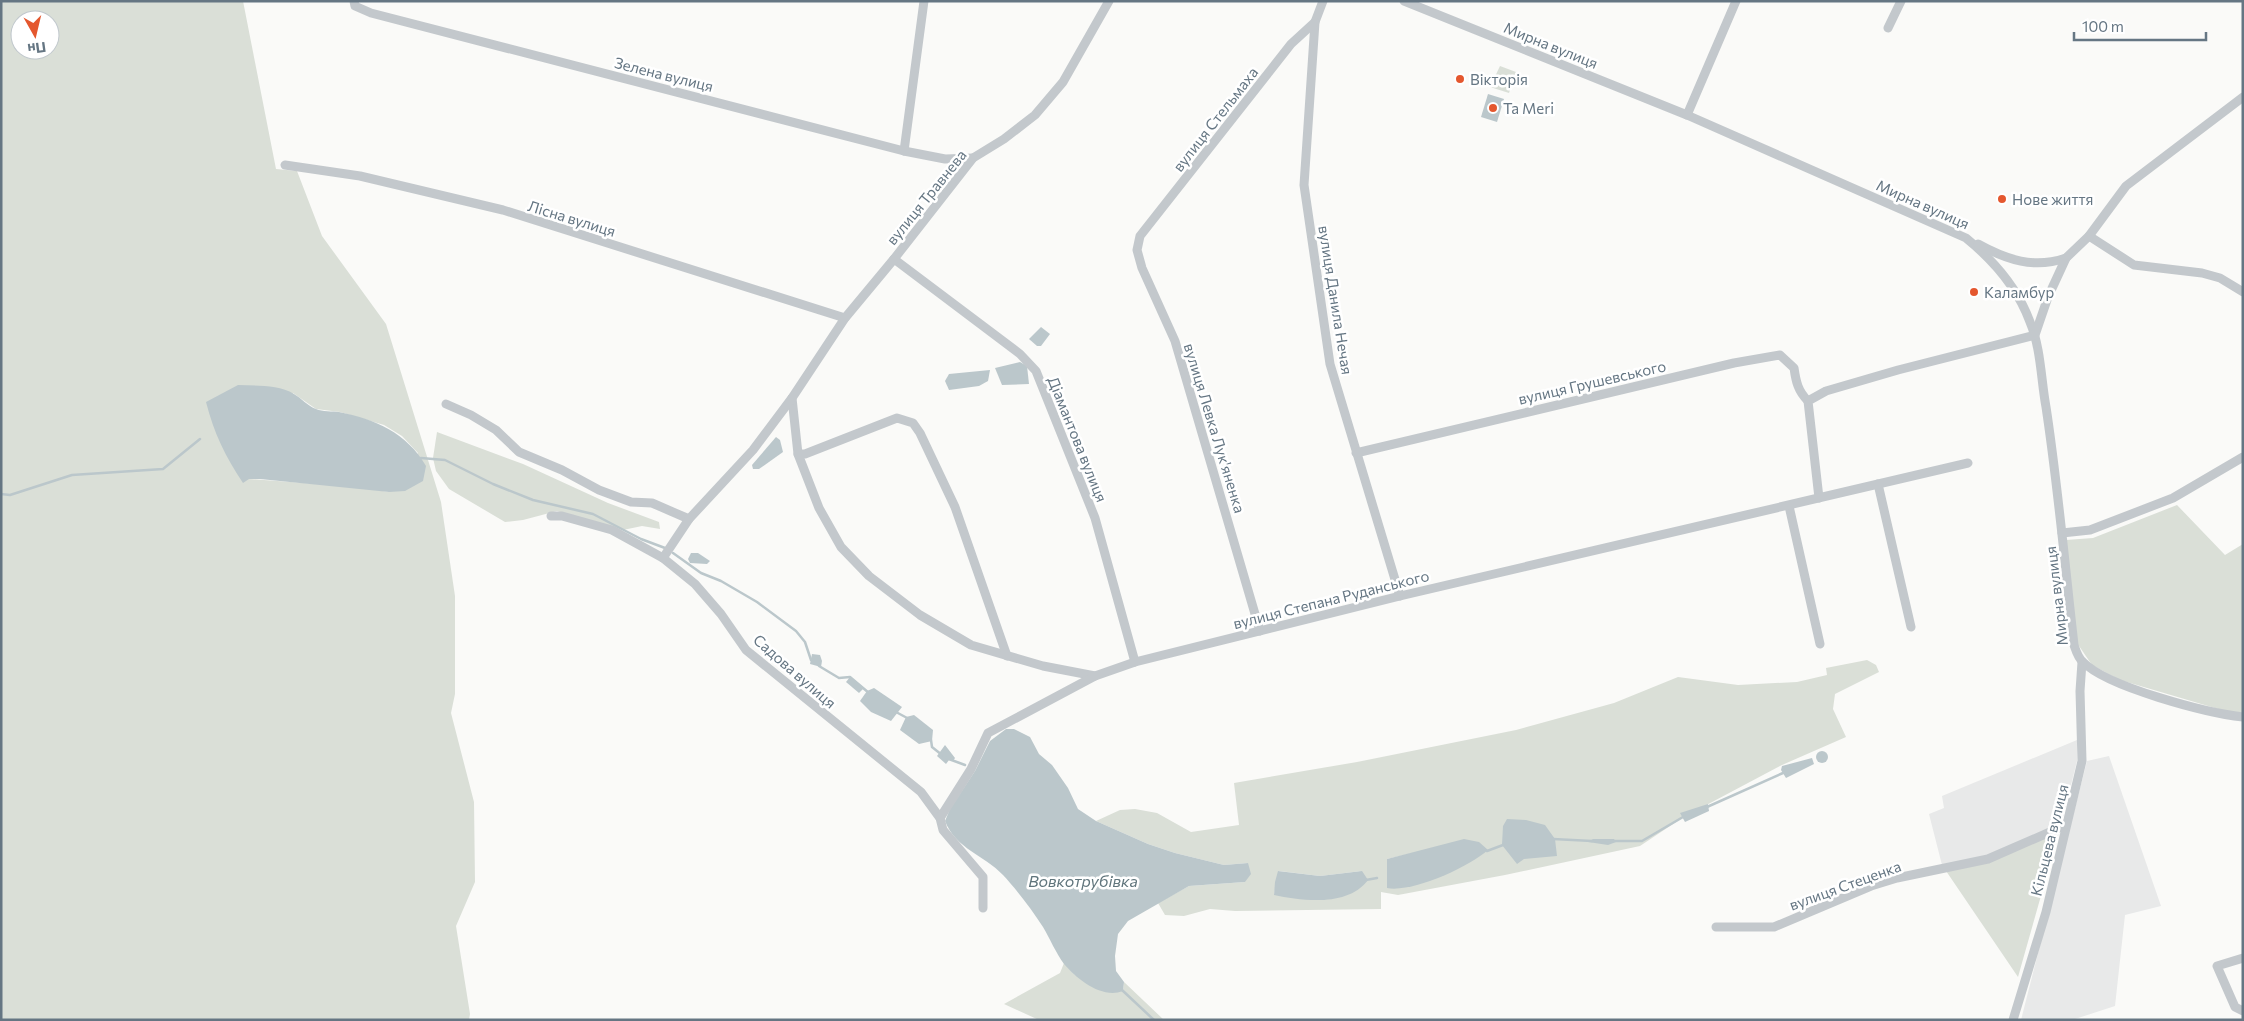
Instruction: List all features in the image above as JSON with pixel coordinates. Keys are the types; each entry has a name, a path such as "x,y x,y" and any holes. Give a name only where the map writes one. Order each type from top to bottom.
{"street":[{"name":"Зелена вулиця","path":"354,1 356,6 371,13 904,151 945,159 972,158"},
{"path":"904,151 924,1"},
{"name":"вулиця Травнева","path":"663,558 689,520 753,450 792,398 845,318 894,259 972,158 1004,139 1035,115 1063,82 1109,1"},
{"name":"вулиця Данила Нечая","path":"1323,1 1315,22 1304,185 1330,364 1400,596"},
{"name":"Мирна вулиця","path":"1404,1 1687,115 1966,238 1989,259 2010,285 2027,314 2035,335 2052,451 2074,645 2082,662 2119,684 2196,708 2224,715 2243,717"},
{"path":"1687,115 1736,1"},
{"path":"1888,28 1901,1"},
{"name":"вулиця Стельмаха","path":"1140,236 1292,44 1315,22"},
{"path":"1808,401 1826,391 1898,370 2035,335 2048,297 2066,258 2089,236 2126,186 2243,97"},
{"name":"Лісна вулиця","path":"285,165 360,176 503,210 845,318"},
{"name":"вулиця Левка Лук'яненка","path":"1140,236 1137,250 1142,268 1175,341 1260,631"},
{"path":"2089,236 2134,265 2202,273 2220,278 2243,292"},
{"path":"1966,238 2002,257 2022,262 2045,263 2066,258"},
{"name":"Діамантова вулиця","path":"894,259 1020,354 1036,371 1094,518 1135,662"},
{"name":"вулиця Грушевського","path":"1356,453 1725,366 1780,355 1794,368 1796,382 1808,401 1819,498"},
{"path":"792,398 798,454 819,508 841,547 869,576 920,615 972,645 1008,656 1095,676"},
{"path":"446,404 472,415 496,430 519,452 562,470 599,490 631,502 652,503 689,520"},
{"path":"798,454 805,454 897,418 913,423 920,433 955,507 1008,656"},
{"path":"2062,533 2090,530 2173,498 2243,457"},
{"name":"вулиця Степана Руданського","path":"940,818 970,769 988,733 1095,676 1135,662 1400,596 1968,463"},
{"path":"1878,484 1911,627"},
{"path":"1790,506 1820,644"},
{"name":"Садова вулиця","path":"552,516 562,516 612,530 663,558 695,584 722,614 746,650 921,792 940,818 943,830 983,877 983,908"},
{"name":"Кільцева вулиця","path":"2013,1020 2046,912 2082,761 2083,739 2080,691 2082,662"},
{"name":"вулиця Стеценка","path":"1716,928 1774,927 1871,886 1897,878 1988,859 2066,825"},
{"path":"2243,958 2216,966 2235,1007 2243,1012"}],"shaded area":[{"path":"1,1 243,1 276,169 297,171 322,236 386,324 441,502 455,596 455,694 451,713 474,802 475,882 456,926 470,1014 469,1020 1,1020","holes":["293,393 316,409 340,412 384,425 402,436 418,453 389,492 357,487 249,479"]},
{"path":"1500,66 1516,72 1509,93 1490,87"},
{"path":"437,432 523,464 608,503 659,522 660,529 642,526 623,530 557,511 523,520 505,522 449,489 436,471 433,458"},
{"path":"2177,505 2225,555 2243,544 2243,713 2225,711 2120,680 2092,665 2077,643 2066,540 2093,538"},
{"path":"1867,660 1876,665 1879,672 1835,694 1833,709 1846,737 1782,765 1682,818 1640,846 1505,875 1398,895 1381,892 1381,909 1235,911 1210,909 1184,916 1165,915 1158,903 1189,886 1245,882 1248,863 1224,865 1175,853 1148,844 1096,821 1120,810 1135,809 1157,813 1191,832 1239,825 1234,783 1357,762 1516,730 1614,703 1678,677 1738,685 1797,682 1827,675 1826,668","holes":["1443,846 1387,888 1387,859","1279,871 1320,876 1362,871 1274,894"]},
{"path":"2077,740 2077,761 2061,825 1987,857 1942,865 1929,814 1944,808 1942,796"},
{"path":"2109,756 2161,906 2125,915 2115,1006 2072,1020 2021,1020 2087,761"},
{"path":"2061,825 2018,977 1942,865 1987,857"},
{"path":"1064,963 1075,975 1123,991 1124,982 1164,1020 1039,1020 1004,1004 1060,973"}],"water":[{"name":"Ta Meri","path":"1488,94 1504,99 1497,122 1481,117"},
{"path":"1041,327 1050,334 1041,346 1037,346 1029,339"},
{"path":"1020,362 1027,366 1029,384 1002,385 995,368"},
{"path":"990,370 988,381 979,386 949,390 945,381 949,374"},
{"path":"238,385 267,386 288,391 316,409 352,415 389,429 400,436 418,454 426,466 423,481 405,491 389,492 260,479 249,479 243,483 221,444 206,402"},
{"path":"776,437 780,440 783,452 759,469 753,469 752,465"},
{"path":"691,553 698,553 710,561 707,564 690,563 688,559"},
{"path":"812,654 820,655 821,667 810,664"},
{"path":"850,677 864,688 859,693 846,682"},
{"path":"874,688 902,707 891,721 871,712 860,701 867,691"},
{"path":"914,715 933,730 932,741 919,744 900,730 906,717"},
{"name":"Вовкотрубівка","path":"1006,729 1014,729 1030,737 1039,754 1052,765 1068,788 1078,809 1096,821 1148,844 1175,853 1224,865 1248,863 1251,874 1245,882 1189,886 1128,921 1118,934 1115,956 1116,971 1124,982 1123,991 1115,993 1099,990 1083,982 1070,970 1061,960 1043,927 1014,887 996,868 963,845 950,831 945,821 950,809 975,771 990,741"},
{"path":"945,745 955,758 953,761 949,760 946,764 937,756"},
{"path":"1820,751 1824,751 1828,757 1824,763 1820,763 1816,759 1816,755"},
{"path":"1812,758 1814,764 1786,778 1781,770 1782,766"},
{"path":"1708,804 1709,811 1685,822 1680,813"},
{"path":"1507,819 1526,820 1545,825 1555,839 1557,856 1524,859 1517,864 1502,845 1503,826"},
{"path":"1464,839 1479,842 1488,850 1468,864 1425,883 1411,887 1387,888 1387,859"},
{"path":"1593,839 1614,839 1616,842 1608,845 1588,842"},
{"path":"1278,871 1320,876 1362,871 1368,880 1349,895 1324,900 1298,899 1274,895"}],"waterway":[{"path":"1,494 10,495 72,475 163,469 200,439"},
{"path":"421,458 445,460 493,484 533,500 593,514 641,539 665,548"},
{"path":"673,553 701,573 721,581 757,602 796,631 805,642 811,660"},
{"path":"819,666 839,678 850,677 869,693"},
{"path":"896,712 909,719"},
{"path":"931,740 932,747 942,755"},
{"path":"946,758 965,765"},
{"path":"1707,807 1783,773"},
{"path":"1613,841 1642,841 1683,817"},
{"path":"1553,839 1592,841"},
{"path":"1487,851 1503,845"},
{"path":"1366,880 1377,878"},
{"path":"1122,990 1154,1020"}],"place":[{"name":"Вікторія","path":"1460,79"},
{"name":"Ta Meri","path":"1493,108"},
{"name":"Нове життя","path":"2002,199"},
{"name":"Каламбур","path":"1974,292"}]}
